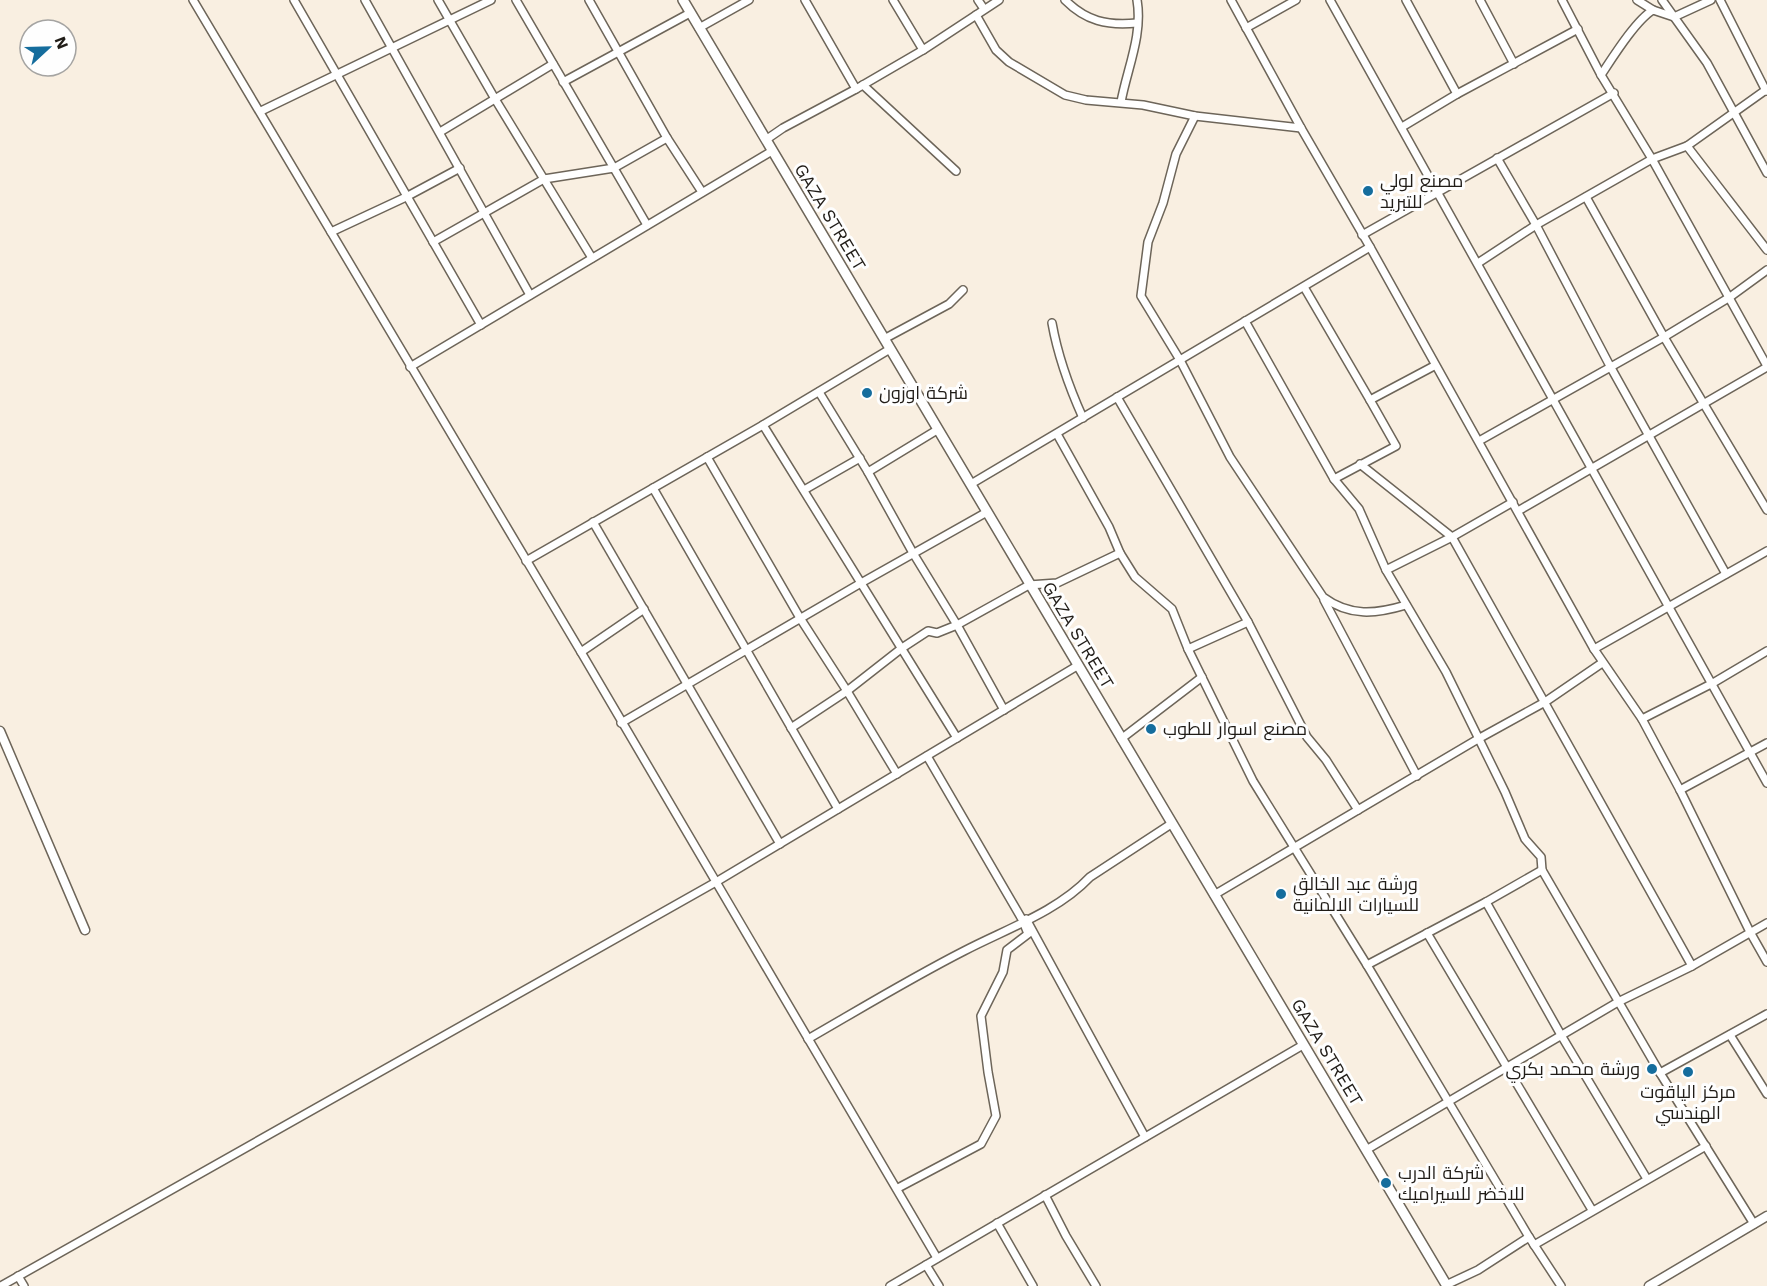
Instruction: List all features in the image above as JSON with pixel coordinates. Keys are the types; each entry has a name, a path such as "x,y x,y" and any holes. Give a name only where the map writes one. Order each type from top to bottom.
{"main road":[{"name":"GAZA STREET","path":"683,0 1447,1286"}],"street":[{"path":"193,0 261,111 410,367 898,1188 937,1258"},
{"path":"365,0 530,295"},
{"path":"438,0 592,258"},
{"path":"261,111 492,0"},
{"path":"516,0 647,225"},
{"path":"589,0 667,138 702,192"},
{"path":"699,28 749,0"},
{"path":"894,0 923,50"},
{"path":"978,0 984,9"},
{"path":"766,139 923,50 999,0"},
{"path":"1065,0 1080,14 1089,18 1122,25 1137,23"},
{"path":"1121,102 1135,51 1137,0"},
{"path":"1231,0 1300,128 1370,247 1434,366 1479,441 1602,663 1642,719 1767,962"},
{"path":"1246,28 1296,0"},
{"path":"1330,0 1555,399 1767,783"},
{"path":"1406,0 1457,94"},
{"path":"1480,0 1514,64"},
{"path":"1518,511 1767,367 1652,159 1601,75 1562,0"},
{"path":"1637,0 1653,10 1674,17 1711,0"},
{"path":"1662,0 1707,63 1767,173"},
{"path":"1478,263 1536,225 1652,159 1687,146 1766,90 1720,0"},
{"path":"297,1 336,75 481,325"},
{"path":"807,1 860,87 956,171"},
{"path":"1601,75 1635,26 1653,10"},
{"path":"563,82 690,13"},
{"path":"976,15 996,50 1009,62 1065,95 1086,100 1121,102 1172,110 1195,116 1300,128"},
{"path":"1402,127 1457,94 1578,29"},
{"path":"440,132 553,64"},
{"path":"1362,235 1614,93"},
{"path":"1195,116 1176,154 1163,203 1148,243 1141,289 1144,304 1179,360 1230,457 1323,597 1417,776"},
{"path":"433,242 544,178 614,168 667,138"},
{"path":"1687,146 1767,250"},
{"path":"410,367 772,151"},
{"path":"1497,158 1536,225 1610,366 1726,574"},
{"path":"332,232 460,168"},
{"path":"1586,197 1664,337 1767,510"},
{"path":"971,484 1370,247"},
{"path":"1479,441 1664,337 1730,297 1767,270"},
{"path":"1304,286 1396,446 1334,479"},
{"path":"884,339 949,304 963,290"},
{"path":"1245,321 1334,479 1359,509 1386,570 1446,672 1505,792 1525,839 1541,857 1542,870 1660,1073 1754,1224"},
{"path":"1052,323 1068,384 1083,418"},
{"path":"526,561 707,458 890,349"},
{"path":"1370,400 1434,366"},
{"path":"819,392 860,458 1004,710"},
{"path":"1117,397 1248,622 1307,737 1326,760 1358,810"},
{"path":"763,425 957,738"},
{"path":"868,472 937,430"},
{"path":"1057,434 1109,527 1120,554 1135,577 1172,609 1188,649 1240,758 1367,965 1529,1238 1561,1286"},
{"path":"707,458 800,618 897,774"},
{"path":"804,490 860,458"},
{"path":"1360,464 1452,537 1692,966"},
{"path":"653,488 838,809"},
{"path":"1386,570 1452,537 1513,502"},
{"path":"621,723 861,582 987,512"},
{"path":"593,522 780,844"},
{"path":"1594,649 1767,551"},
{"path":"791,728 847,691 902,648 928,631 937,633 957,625 1029,585 1057,582 1120,554"},
{"path":"1323,597 1336,607 1363,612 1381,612 1406,605"},
{"path":"581,652 645,609"},
{"path":"1188,649 1248,622"},
{"path":"1642,719 1713,683 1767,651"},
{"path":"1214,895 1545,702 1602,663"},
{"path":"1,1286 716,882 1077,666"},
{"path":"1121,739 1202,677"},
{"path":"0,730 86,930"},
{"path":"1680,790 1767,743"},
{"path":"927,756 1025,920 1145,1137"},
{"path":"808,1039 895,988 1051,907 1079,889 1090,877 1171,824"},
{"path":"1367,965 1542,870"},
{"path":"1486,902 1561,1035 1647,1179"},
{"path":"898,1188 981,1144 996,1116 981,1016 1003,972 1007,950 1028,934 1025,920"},
{"path":"1366,1150 1618,1002 1692,966 1767,922"},
{"path":"1427,933 1592,1210"},
{"path":"1660,1073 1767,1014"},
{"path":"1730,1035 1767,1094"},
{"path":"890,1286 1303,1045"},
{"path":"1534,1245 1706,1146"},
{"path":"1045,1195 1096,1286"},
{"path":"1652,1285 1767,1216"},
{"path":"997,1223 1033,1286"},
{"path":"1447,1286 1478,1270 1529,1238"},
{"path":"926,1265 939,1286"},
{"path":"18,1276 24,1286"}],"place":[{"name":"مصنع لولي للتبريد","path":"1368,191"},
{"name":"شركة اوزون","path":"867,393"},
{"name":"مصنع اسوار للطوب","path":"1151,729"},
{"name":"ورشة عبد الخالق للسيارات الالمانية","path":"1281,894"},
{"name":"ورشة محمد بكري","path":"1652,1069"},
{"name":"مركز الياقوت الهندسي","path":"1688,1072"},
{"name":"شركة الدرب للاخضر للسيراميك","path":"1386,1183"}]}
